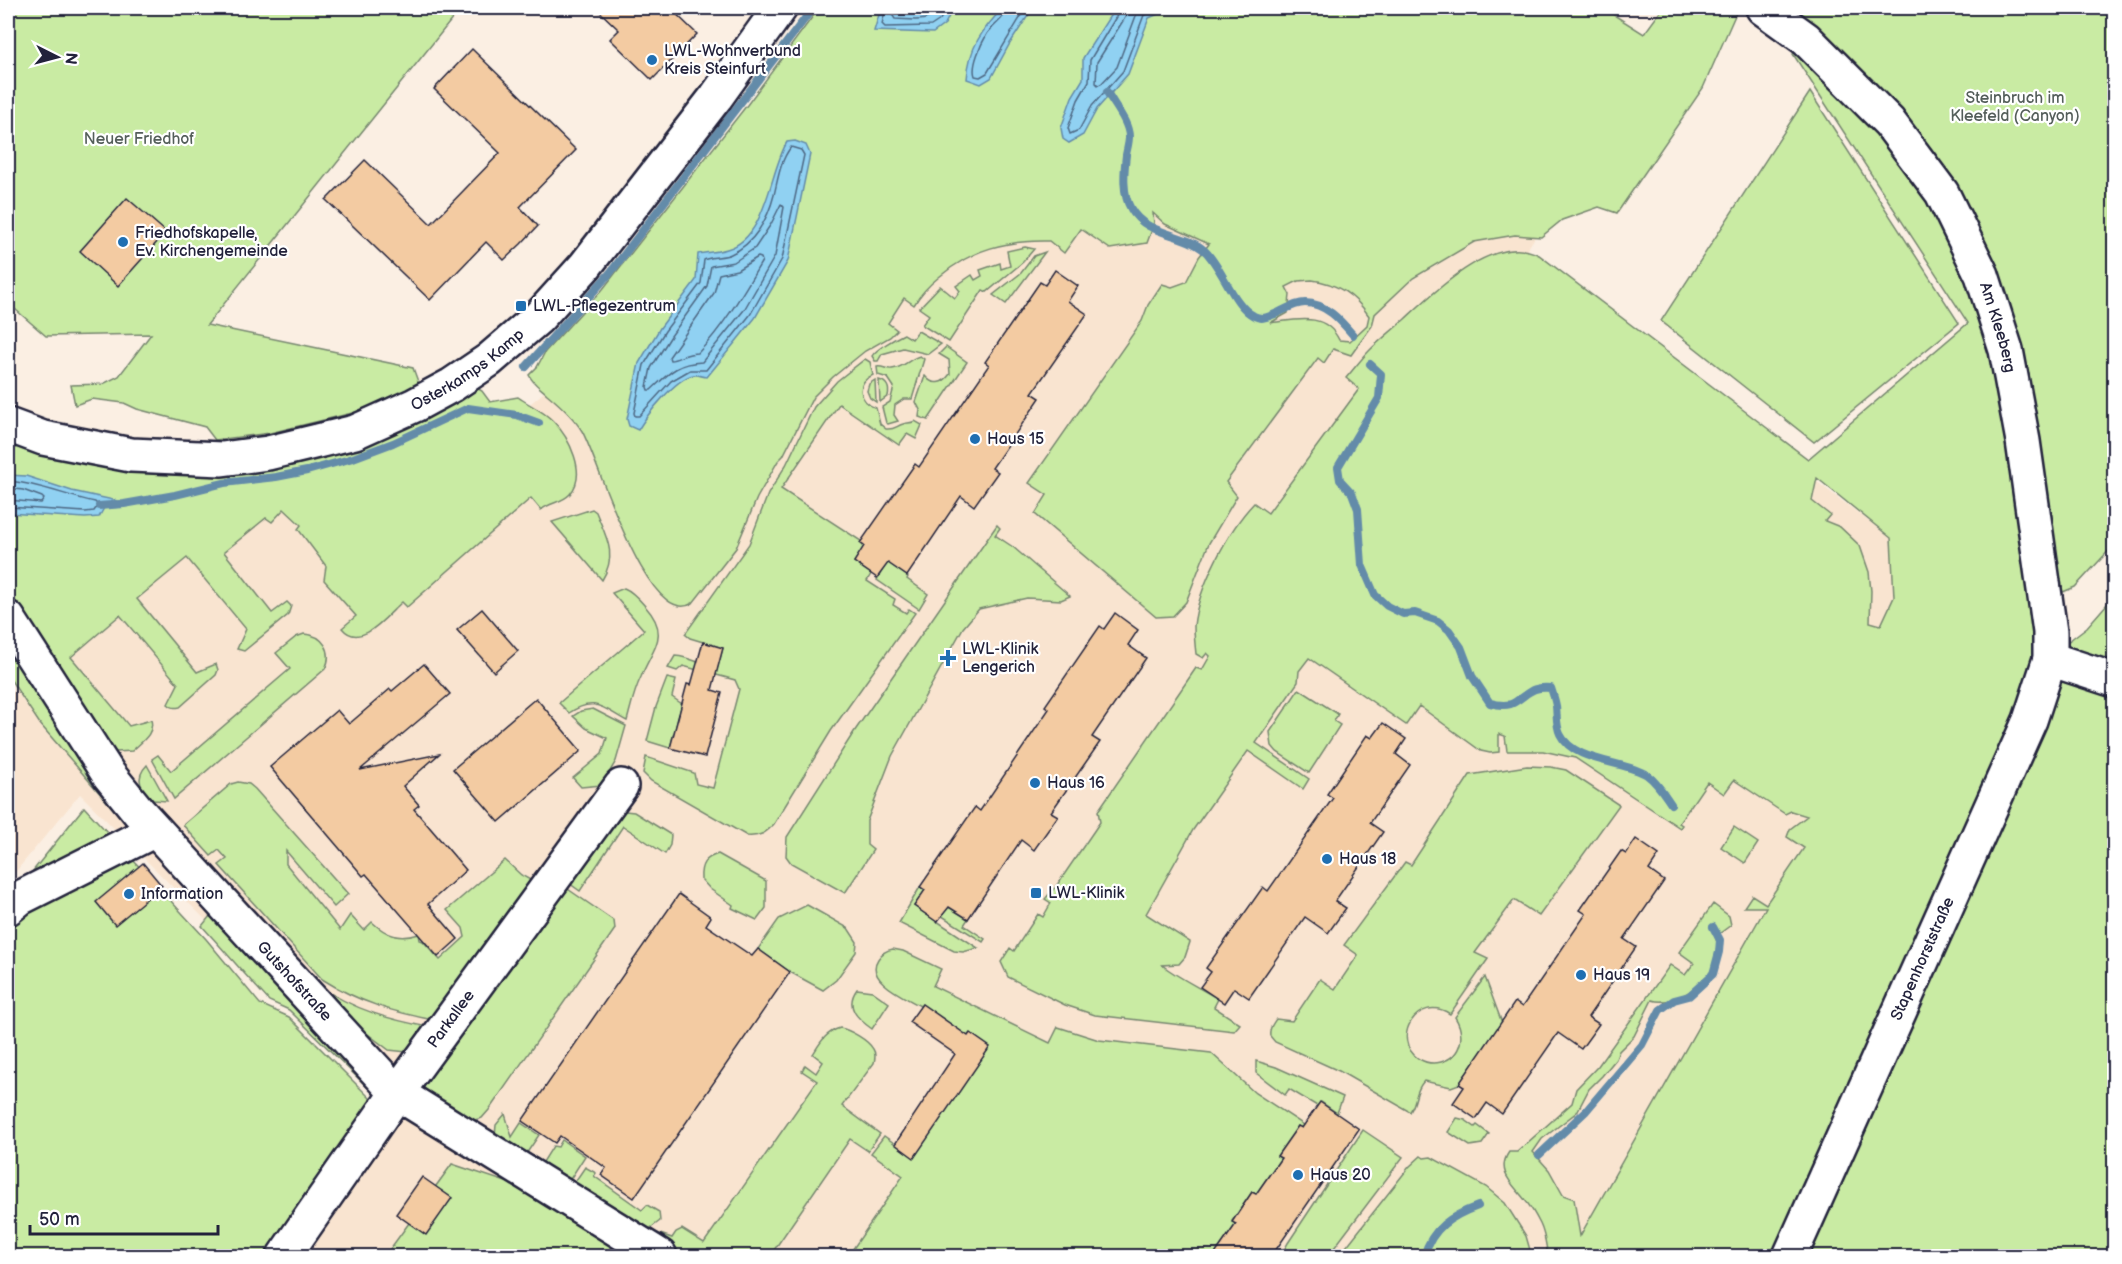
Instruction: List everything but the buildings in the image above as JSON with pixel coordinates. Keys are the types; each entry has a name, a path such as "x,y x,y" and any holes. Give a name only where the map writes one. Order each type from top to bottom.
{"street":[{"name":"Osterkamps Kamp","path":"8,425 43,438 131,455 222,459 268,453 355,432 415,405 489,360 546,310 600,248 716,97 780,8"},
{"name":"Am Kleeberg","path":"1763,8 1806,39 1889,122 1942,193 1982,275 2006,350 2023,441 2050,632 2050,659"},
{"name":"Gutshofstraße","path":"8,618 109,775 155,830 397,1093 660,1257"},
{"path":"2050,659 2115,680"},
{"name":"Stapenhorststraße","path":"1790,1257 2030,720 2050,659"},
{"name":"Parkallee","path":"284,1257 397,1093 621,786"},
{"path":"8,908 20,898 155,830"}],"shaded area":[{"name":"LWL-Klinik Lengerich","path":"1612,114 1522,258 1891,538 1894,597 1853,689 1791,811 1831,813 1767,906 1569,1256 301,1256 401,1116 80,794 8,881 8,704 104,499 493,435 628,322"}],"green space":[{"name":"Neuer Friedhof","path":"8,8 461,8 207,325 413,368 420,387 373,408 270,433 215,440 205,427 137,409 124,403 92,399 75,405 71,385 103,384 119,376 151,334 46,336 8,303"},
{"path":"819,8 1603,8 1644,34 1663,8 1709,8 1714,10 1716,8 1735,8 1736,13 1703,88 1617,213 1599,207 1562,220 1541,237 1515,235 1474,242 1413,278 1375,314 1372,326 1351,355 1333,349 1324,363 1318,358 1226,482 1237,496 1209,543 1186,602 1173,616 1156,617 1035,514 1047,495 1029,483 1142,321 1148,305 1162,284 1172,287 1186,282 1199,257 1209,244 1165,224 1153,213 1154,224 1147,243 1110,249 1081,229 1064,253 1049,241 1004,245 977,253 951,267 929,286 914,305 904,298 888,323 897,330 890,337 865,351 813,397 783,456 757,498 736,548 693,603 676,605 658,592 626,538 582,431 566,411 535,384 529,375 537,367 545,352 603,289 747,105","holes":["1298,281 1321,282 1345,291 1369,316 1367,325 1350,341 1339,340 1333,331 1318,321 1300,319 1270,323 1288,313 1290,295 1286,287"]},
{"name":"Steinbruch im Kleefeld (Canyon)","path":"1787,8 2114,8 2114,545 2075,587 2058,594 2066,643 2087,627 2114,596 2114,1256 1548,1256 1542,1228 1505,1172 1505,1159 1509,1152 1517,1152 1572,1103 1576,1089 1598,1066 1670,965 1685,975 1694,963 1679,952 1713,904 1729,916 1731,925 1715,937 1718,949 1716,961 1710,972 1689,992 1664,1001 1652,1000 1634,1036 1589,1089 1577,1112 1542,1139 1533,1152 1549,1170 1563,1195 1574,1199 1580,1236 1766,907 1744,907 1752,895 1766,904 1804,848 1787,837 1790,829 1807,816 1791,811 1785,814 1734,780 1724,794 1707,782 1679,823 1682,825 1680,828 1575,758 1543,751 1507,751 1505,736 1499,734 1499,752 1481,751 1419,706 1406,725 1309,658 1299,671 1298,682 1256,743 1309,779 1303,789 1248,751 1193,830 1146,914 1190,942 1185,957 1179,964 1162,965 1218,999 1214,1007 1240,1024 1234,1031 1095,1015 1065,1005 1008,977 1001,962 1010,948 1014,951 1038,914 1043,917 1051,903 1045,899 1100,822 1098,811 1196,668 1202,670 1210,656 1207,653 1203,658 1196,654 1194,626 1201,595 1216,560 1234,528 1254,503 1268,513 1359,389 1346,378 1364,357 1432,294 1466,268 1484,258 1503,252 1522,250 1539,255 1808,459 1968,323 1793,54 1815,30","holes":["1817,478 1891,538 1894,597 1881,625 1870,622 1869,572 1860,546 1840,527 1825,521 1830,515 1812,501"]},
{"path":"1810,92 1959,323 1814,442 1661,321"},
{"path":"1025,247 1034,249 1023,262 987,292 983,290 949,342 922,325 929,315 919,308 940,286 955,298 960,291 956,286 972,275 975,280 982,276 980,270 1000,263 1001,269 1010,266 1007,251"},
{"path":"1045,252 1006,304 993,295 1021,273 1034,256"},
{"path":"918,331 941,344 928,354 903,348 882,354 878,361 875,361 872,356 882,347 904,334 912,339"},
{"path":"946,347 967,362 928,420 919,417 920,410 916,402 925,376 931,381 938,382 950,374 949,360 939,354"},
{"path":"920,356 924,359 912,399 904,399 895,405 894,415 898,421 888,424 882,407 890,402 894,387 888,378 878,375 877,367 897,368"},
{"path":"865,359 870,362 873,375 863,383 861,392 866,401 876,408 880,424 889,429 915,421 922,425 916,439 907,434 899,445 839,404 781,489 861,541 860,543 865,547 854,562 871,574 867,581 895,599 893,605 906,613 909,609 915,613 831,731 774,824 762,834 747,836 651,781 643,773 646,757 694,773 696,784 713,788 739,689 735,680 683,666 677,671 668,668 675,656 679,656 717,669 723,648 690,638 685,634 749,544 768,494 786,465 814,407 837,381"},
{"path":"875,380 876,402 870,398 867,391 869,384"},
{"path":"879,380 886,384 889,390 888,396 880,402"},
{"path":"475,387 482,391 490,402 518,397 553,421 565,436 577,466 575,486 570,494 541,510 531,498 407,607 402,602 374,628 357,635 349,634 342,628 356,616 324,580 326,566 298,529 301,525 284,509 272,522 266,518 224,552 272,613 287,602 291,606 288,615 244,651 237,649 246,629 187,558 137,599 197,672 216,664 218,670 216,675 180,707 171,706 168,704 178,684 120,615 71,657 129,726 151,720 149,734 132,751 116,752 109,746 23,621 8,595 8,438 190,473"},
{"path":"592,509 596,512 609,546 609,562 602,580 552,522"},
{"path":"997,525 1000,528 995,535 1013,547 1070,596 1061,600 1027,598 979,609 963,628 892,756 867,821 867,845 873,850 845,893 791,863 786,856 787,837 854,732"},
{"path":"887,562 928,594 919,609 877,580"},
{"path":"624,588 638,598 653,616 658,633 654,649 636,688 627,721 605,708 592,705 585,705 569,713 559,703 644,630 612,593"},
{"path":"304,634 317,637 325,645 328,656 325,669 174,799 152,759 158,755 171,771 290,669 276,653 296,637"},
{"path":"8,642 130,821 127,825 40,724 8,676"},
{"path":"667,678 676,680 672,697 682,704 670,748 647,741"},
{"path":"1299,689 1338,714 1334,721 1340,725 1309,773 1277,752 1272,746 1270,732"},
{"path":"593,709 626,726 616,761 602,785 581,787 573,778 602,754 607,738 586,728 573,716 581,711"},
{"path":"147,765 167,801 153,800 142,788 140,779"},
{"path":"1527,766 1566,770 1619,805 1539,916 1514,900 1475,953 1488,959 1450,1014 1438,1009 1427,1009 1411,1021 1407,1030 1410,1050 1419,1059 1427,1062 1438,1063 1448,1059 1458,1049 1461,1037 1455,1017 1485,977 1502,1023 1459,1084 1451,1087 1424,1081 1410,1112 1339,1071 1275,1042 1270,1034 1276,1019 1292,1021 1320,979 1335,989 1358,955 1344,945 1405,862 1411,865 1470,775"},
{"path":"238,782 249,784 255,789 348,894 334,907 286,851 286,864 340,930 350,915 364,930 372,922 394,936 406,937 419,934 420,940 440,960 465,937 463,928 447,910 505,860 521,875 534,882 438,1021 377,1006 322,979 219,865 227,859 219,850 211,856 183,825 231,784"},
{"path":"84,807 206,939 260,1004 289,1017 370,1098 369,1113 270,1256 8,1256 8,902"},
{"path":"634,812 671,835 670,845 665,854 623,826 580,891 566,881 615,813"},
{"path":"1734,827 1758,843 1745,863 1721,847"},
{"path":"718,854 766,881 766,908 757,920 732,908 733,905 710,889 701,879 704,862"},
{"path":"562,885 614,921 615,929 482,1118 471,1121 424,1097 420,1087"},
{"path":"920,887 925,891 914,906 978,948 963,952 954,951 899,923"},
{"path":"807,905 848,928 857,942 856,952 836,980 823,990 790,972 758,949 779,919"},
{"path":"947,906 968,919 964,925 985,939 983,942 942,916"},
{"path":"210,916 217,917 365,1078 369,1089 289,1010 269,1001 202,926"},
{"path":"893,949 903,951 941,969 933,986 1050,1043 1058,1027 1099,1040 1211,1053 1255,1093 1304,1125 1302,1129 1298,1126 1277,1156 1281,1158 1256,1194 1252,1192 1232,1221 1236,1224 1217,1251 1225,1256 848,1256 903,1176 871,1153 884,1136 914,1157 970,1033 968,1036 922,1004 920,1006 905,998 881,981 875,967 878,959 884,952"},
{"path":"318,985 331,994 373,1013 433,1028 407,1052 389,1050 332,1007"},
{"path":"857,989 872,991 889,1003 872,1029 858,1017 852,1007 853,995"},
{"path":"840,1028 854,1033 867,1042 875,1056 874,1063 842,1106 880,1134 868,1151 850,1139 770,1256 385,1256 452,1164 616,1219 570,1189 585,1167 596,1173 594,1176 642,1210 647,1205 659,1212 660,1221 648,1230 672,1238 682,1229 704,1243 817,1081 802,1071 805,1065 816,1073 823,1062 813,1054 827,1035"},
{"path":"1256,1061 1276,1067 1343,1097 1337,1113 1321,1102 1317,1106 1289,1089 1285,1095 1256,1073"},
{"path":"505,1114 512,1137 521,1123 539,1135 522,1160 495,1136 496,1125"},
{"path":"1457,1118 1475,1127 1477,1125 1489,1134 1482,1144 1470,1146 1448,1132"},
{"path":"1363,1130 1403,1157 1328,1256 1281,1256 1288,1243"},
{"path":"562,1140 585,1156 567,1184 543,1173 548,1166 543,1162 553,1146 558,1147"},
{"path":"1421,1156 1431,1157 1486,1187 1505,1203 1526,1236 1530,1256 1339,1256 1409,1167"}],"water":[{"path":"881,8 953,8 945,24 933,33 874,31"},
{"path":"1003,8 1033,8 991,78 981,84 967,79 968,68 978,40"},
{"path":"1115,8 1172,8 1149,18 1128,74 1097,109 1083,135 1069,143 1063,139 1061,128 1072,97 1083,79 1083,58"},
{"path":"795,141 806,145 810,154 788,261 755,318 707,377 695,375 678,383 662,398 638,430 629,426 627,419 639,363 660,328 696,280 698,254 727,249 740,243 751,232 765,203 787,142"},
{"path":"8,475 26,476 72,491 118,501 104,508 99,517 8,513"}],"waterway":[{"path":"526,367 610,273 813,8"},
{"path":"1107,92 1128,131 1124,183 1128,203 1138,218 1155,229 1187,240 1205,251 1240,304 1254,316 1264,318 1297,304 1313,304 1326,309 1353,335"},
{"path":"1370,364 1381,374 1379,398 1338,467 1340,480 1352,493 1358,509 1362,565 1375,595 1387,606 1403,614 1415,613 1438,621 1449,630 1461,647 1472,676 1490,703 1509,705 1535,689 1551,688 1559,731 1567,743 1576,751 1588,756 1626,766 1647,775 1658,785 1671,804"},
{"path":"99,506 124,504 224,483 307,471 353,458 393,443 468,408 517,415 539,423"},
{"path":"1539,1155 1586,1111 1642,1045 1660,1010 1674,1000 1689,996 1713,974 1720,940 1713,927"},
{"path":"1424,1256 1432,1238 1444,1224 1459,1214 1478,1206"}],"place":[{"name":"LWL-Wohnverbund Kreis Steinfurt","path":"652,60"},
{"name":"Friedhofskapelle, Ev. Kirchengemeinde","path":"123,242"},
{"name":"LWL-Pflegezentrum","path":"521,306"},
{"name":"Haus 15","path":"975,439"},
{"name":"LWL-Klinik Lengerich","path":"948,658"},
{"name":"Haus 16","path":"1035,783"},
{"name":"Haus 18","path":"1327,859"},
{"name":"LWL-Klinik","path":"1036,893"},
{"name":"Information","path":"129,894"},
{"name":"Haus 19","path":"1581,975"},
{"name":"Haus 20","path":"1298,1175"}]}
